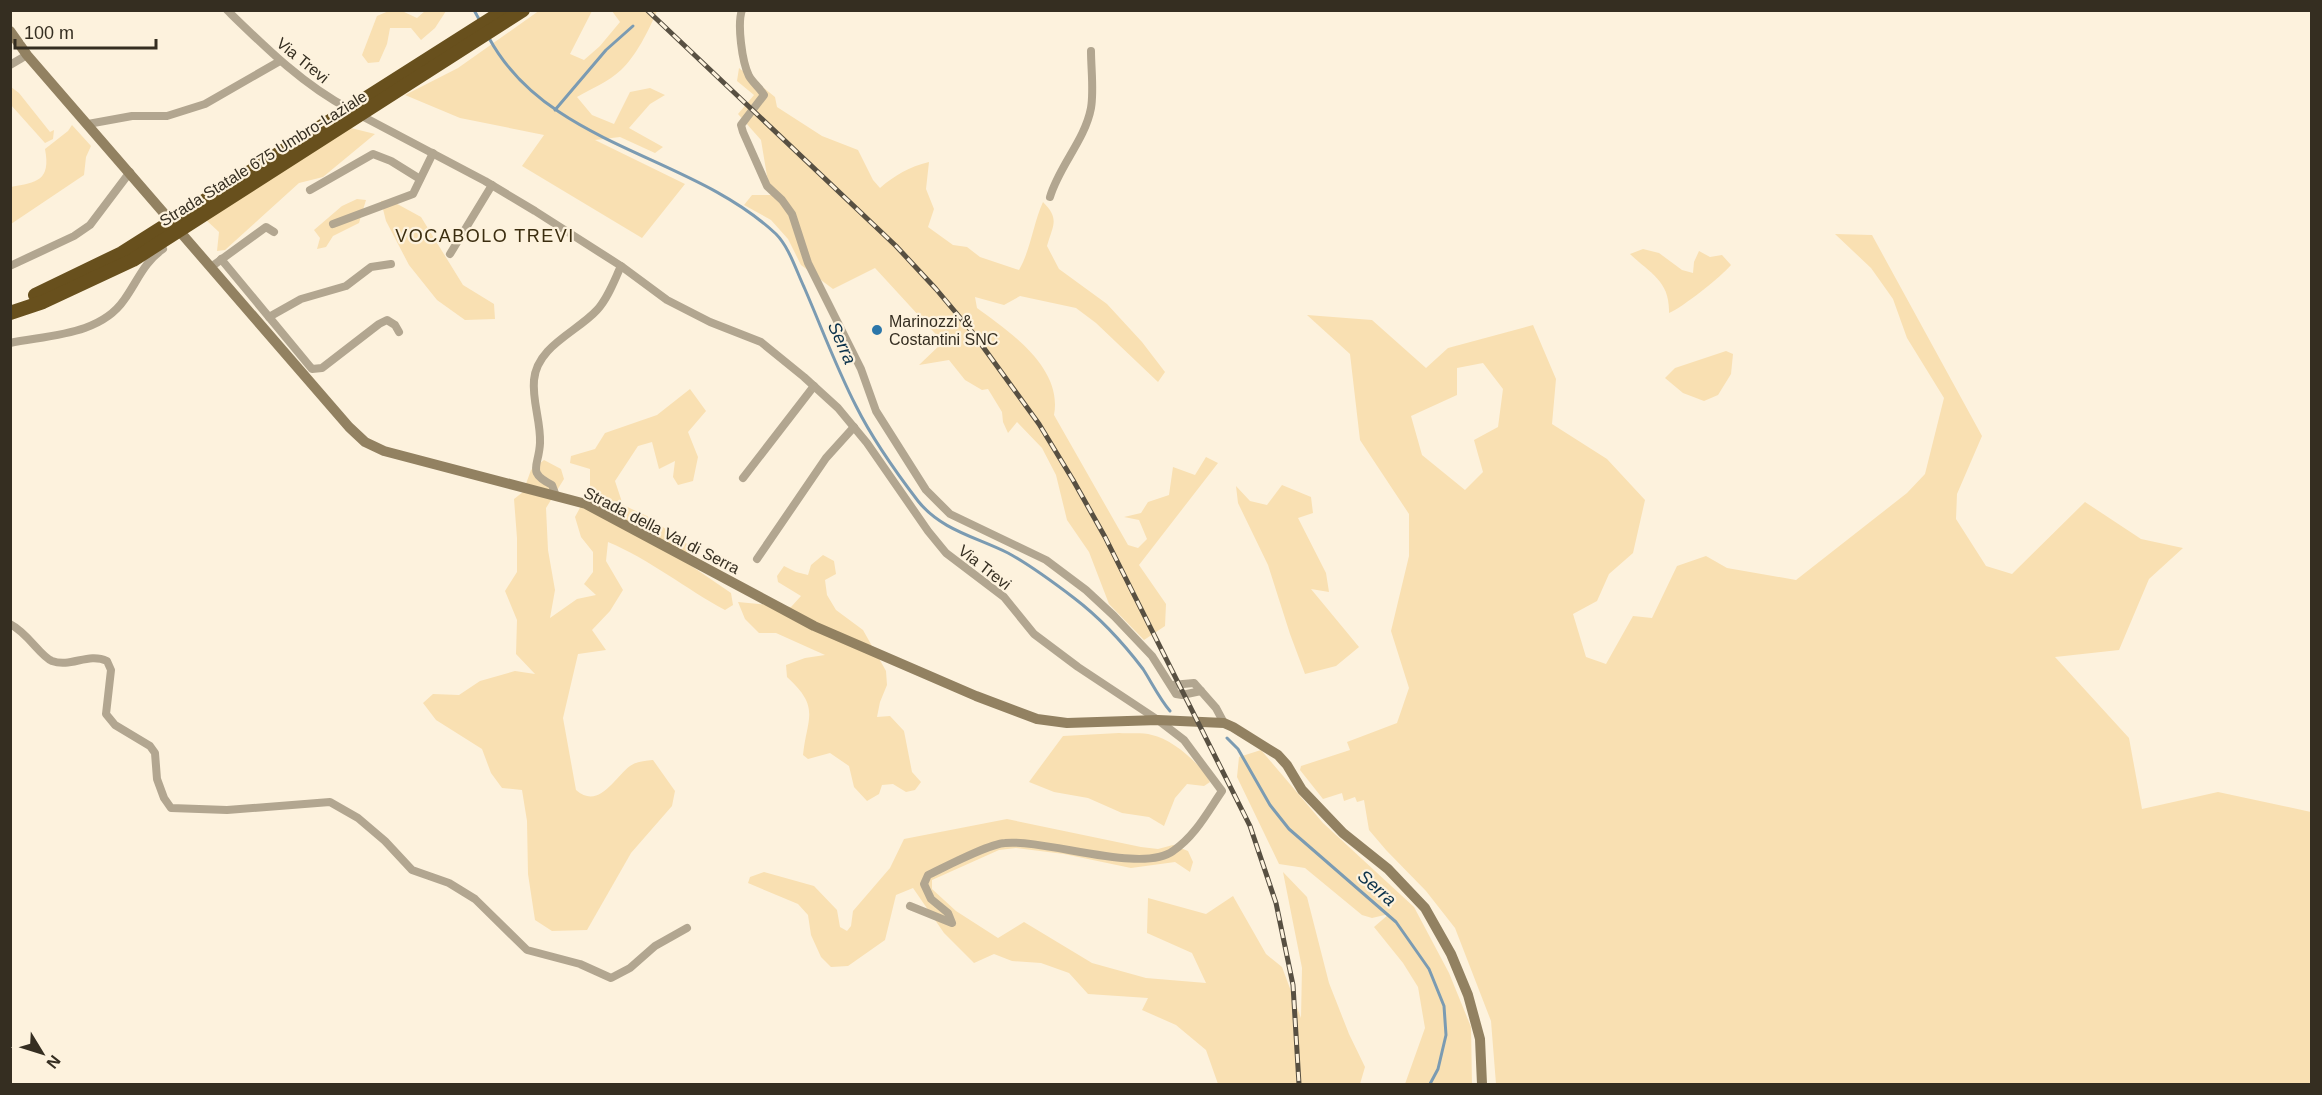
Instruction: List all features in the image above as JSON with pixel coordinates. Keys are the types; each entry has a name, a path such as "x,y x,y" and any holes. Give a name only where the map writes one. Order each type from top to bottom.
{"highway":[{"name":"Strada Statale 675 Umbro-Laziale","path":"10,313 43,302 122,254 505,10"},
{"name":"Strada Statale 675 Umbro-Laziale","path":"10,304 133,260 523,10"}],"street":[{"name":"Via Trevi","path":"227,10 280,61 332,100 492,185 621,266 668,300 710,322 761,342 838,408 905,496 927,531 946,553 1004,597 1034,634 1078,667 1158,720"},
{"path":"742,10 738,25 749,76 764,95 741,125 767,186 782,200 792,214 808,263 861,369 876,411 926,490 950,514 1046,560 1086,590 1152,656 1172,685 1194,683 1216,708 1224,723"},
{"name":"Strada della Val di Serra","path":"10,31 27,55 349,427 365,442 384,451 586,504 813,626 976,696 1037,719 1067,723 1158,720 1224,723 1278,755 1302,790 1343,833 1388,869 1425,908 1451,954 1467,995 1480,1038 1482,1084"},
{"path":"1050,197 1054,184 1085,125 1091,107 1091,51"},
{"path":"10,65 27,55"},
{"path":"88,124 132,116 167,116 205,104 280,61"},
{"path":"333,224 413,194 433,153"},
{"path":"310,190 373,154 391,161 420,179"},
{"path":"10,266 74,236 90,225 130,172"},
{"path":"450,254 492,185"},
{"path":"211,267 266,227 274,232"},
{"path":"10,343 85,328 110,316 124,301 146,263 183,234"},
{"path":"221,260 312,369 322,368 387,320 395,325 399,332"},
{"path":"269,317 301,299 346,286 371,267 391,264"},
{"path":"556,496 552,485 539,478 536,471 540,437 534,378 546,352 598,308 621,266"},
{"path":"743,478 814,386"},
{"path":"757,559 826,458 854,427"},
{"path":"10,624 31,639 49,660 62,664 99,657 107,661 111,670 106,714 115,725 150,746 155,753 157,779 164,798 171,808 226,810 330,802 358,818 385,841 412,870 449,883 475,899 527,950 580,964 611,978 630,968 655,946 687,928"},
{"path":"910,906 952,923 948,913 930,899 924,884 928,875 1001,843 1024,842 1146,860 1171,853 1193,835 1222,791 1184,740 1158,720"}],"shaded area":[{"path":"391,10 402,11 417,18 425,11 446,11 435,28 421,40 411,28 390,28 387,44 379,62 368,63 362,55 377,16"},
{"path":"540,10 592,11 570,54 584,60 600,46 620,22 612,11 657,11 642,42 627,64 611,78 577,97 592,115 614,124 630,92 650,88 665,95 650,104 629,128 663,147 655,153 620,137 595,140 685,184 642,238 522,166 544,135 460,118 405,95 458,68"},
{"path":"739,68 775,97 777,107 822,136 858,150 873,180 880,188 903,172 929,162 926,189 934,209 928,227 953,245 967,247 980,257 1019,270 1043,202 1052,213 1054,222 1047,246 1059,269 1107,304 1142,342 1165,372 1158,382 1096,323 1076,308 1020,296 1004,305 975,297 977,308 1018,340 1042,367 1055,398 1054,415 1128,545 1138,548 1147,539 1139,520 1124,517 1141,513 1148,502 1169,495 1173,467 1195,475 1206,457 1218,463 1139,565 1166,604 1165,626 1144,640 1109,604 1089,552 1067,520 1056,475 1042,448 1017,422 1008,433 1002,412 988,389 982,390 965,380 949,360 919,365 943,342 875,268 833,289 801,265 788,239 771,220 744,205 752,195 773,195 767,176 761,140 738,114 754,95 737,81"},
{"path":"11,87 19,93 50,132 54,130 53,139 45,143 11,105"},
{"path":"72,125 91,146 86,157 84,175 11,224 11,187 35,181 44,174 45,149 68,131"},
{"path":"351,128 375,134 323,177 299,183 225,250 217,251 219,232 205,219"},
{"path":"357,199 366,200 359,223 333,236 326,247 317,249 320,238 314,230 342,206"},
{"path":"390,200 421,217 463,285 494,304 495,319 465,320 437,300 409,265 386,221 381,201"},
{"path":"1835,234 1872,235 1982,436 1957,494 1956,519 1986,566 2012,574 2085,502 2141,539 2183,548 2149,579 2119,650 2055,657 2129,738 2142,809 2218,792 2311,812 2311,1084 1496,1084 1491,1021 1455,928 1426,891 1369,830 1364,800 1357,802 1355,797 1344,801 1342,793 1323,799 1300,770 1301,766 1350,750 1347,742 1397,723 1409,688 1391,631 1409,556 1409,514 1360,440 1350,354 1307,315 1372,320 1426,368 1448,348 1533,325 1556,379 1552,424 1607,459 1645,500 1633,553 1609,574 1597,601 1573,614 1586,657 1606,664 1633,616 1652,618 1677,566 1706,556 1727,568 1796,580 1907,493 1925,474 1944,398 1907,338 1893,299 1871,268","holes":["1483,363 1503,389 1498,427 1474,440 1483,472 1465,490 1422,455 1411,416 1457,395 1457,368"]},
{"path":"1643,249 1659,253 1682,270 1693,273 1694,262 1699,251 1710,257 1722,255 1731,265 1702,291 1669,313 1663,286 1630,254"},
{"path":"1726,351 1733,354 1731,374 1718,395 1704,401 1683,393 1665,378 1675,368"},
{"path":"690,389 706,411 688,432 698,457 693,481 678,485 673,477 675,461 659,469 652,442 638,446 615,481 623,505 647,516 690,546 690,565 731,593 733,605 725,610 638,557 608,542 606,561 623,590 610,611 592,630 606,650 578,654 563,718 576,790 584,795 599,794 630,766 638,762 653,760 675,791 672,806 631,853 587,930 552,931 535,920 528,874 527,821 522,790 502,788 491,773 482,749 436,720 423,703 433,694 459,695 480,681 515,671 535,674 516,654 517,620 505,591 517,572 514,499 523,492 531,470 544,460 561,469 564,479 546,508 548,550 555,590 550,618 577,599 596,595 584,584 593,572 593,552 581,537 575,517 590,489 590,469 570,463 571,456 595,449 605,433 657,415"},
{"path":"1282,485 1311,497 1313,513 1298,518 1326,573 1329,592 1311,589 1359,647 1336,666 1305,674 1268,565 1238,503 1236,486 1250,501 1267,505"},
{"path":"823,555 834,561 836,574 825,580 827,595 836,610 863,630 886,671 887,685 877,717 890,716 904,731 912,772 921,782 915,790 906,792 893,784 882,785 879,794 867,801 854,787 849,766 830,753 808,759 803,755 809,722 808,705 798,688 787,677 786,665 805,658 825,655 776,633 759,633 745,619 738,602 791,607 801,596 778,582 777,576 784,566 808,575 811,565"},
{"path":"1140,733 1160,737 1193,760 1210,782 1204,786 1187,784 1175,798 1164,826 1149,817 1122,813 1088,798 1054,792 1029,782 1063,736"},
{"path":"1261,750 1323,823 1414,907 1449,973 1471,1027 1472,1084 1405,1084 1425,1028 1418,987 1403,963 1374,927 1389,914 1372,918 1362,915 1305,868 1279,864 1237,777 1239,757"},
{"path":"1007,819 1141,847 1158,849 1173,845 1188,851 1193,862 1190,872 1175,862 1131,868 1064,854 1016,848 999,850 932,880 932,889 956,911 998,938 1024,922 1092,963 1146,978 1206,983 1192,953 1147,933 1148,898 1206,914 1233,896 1266,954 1282,967 1301,1018 1302,968 1283,872 1307,897 1329,983 1365,1067 1360,1084 1218,1084 1206,1050 1176,1025 1142,1010 1148,998 1088,994 1069,973 1041,963 1012,961 994,954 974,963 944,933 913,888 896,895 885,940 848,966 831,967 821,957 811,935 808,915 798,904 748,883 750,877 764,872 814,886 837,910 840,927 847,931 851,926 853,911 890,868 904,839"}],"waterway":[{"name":"Serra","path":"474,10 480,21"},
{"path":"555,110 606,50 633,26"},
{"name":"Serra","path":"489,38 515,74 547,103 583,127 704,185 742,207 776,234 792,259 863,419 918,501 927,511 948,526 1008,553 1083,605 1111,631 1136,660 1170,711"},
{"name":"Serra","path":"1227,738 1238,749 1270,805 1289,829 1396,922 1429,969 1444,1006 1446,1035 1438,1069 1430,1084"}],"railway":[{"path":"647,10 896,246 936,289 973,333 1039,424 1073,480 1105,537 1250,826 1276,903 1293,985 1299,1084"}],"place":[{"name":"Marinozzi & Costantini SNC","path":"877,330"}],"district":[{"name":"VOCABOLO TREVI","path":"485,236"}]}
